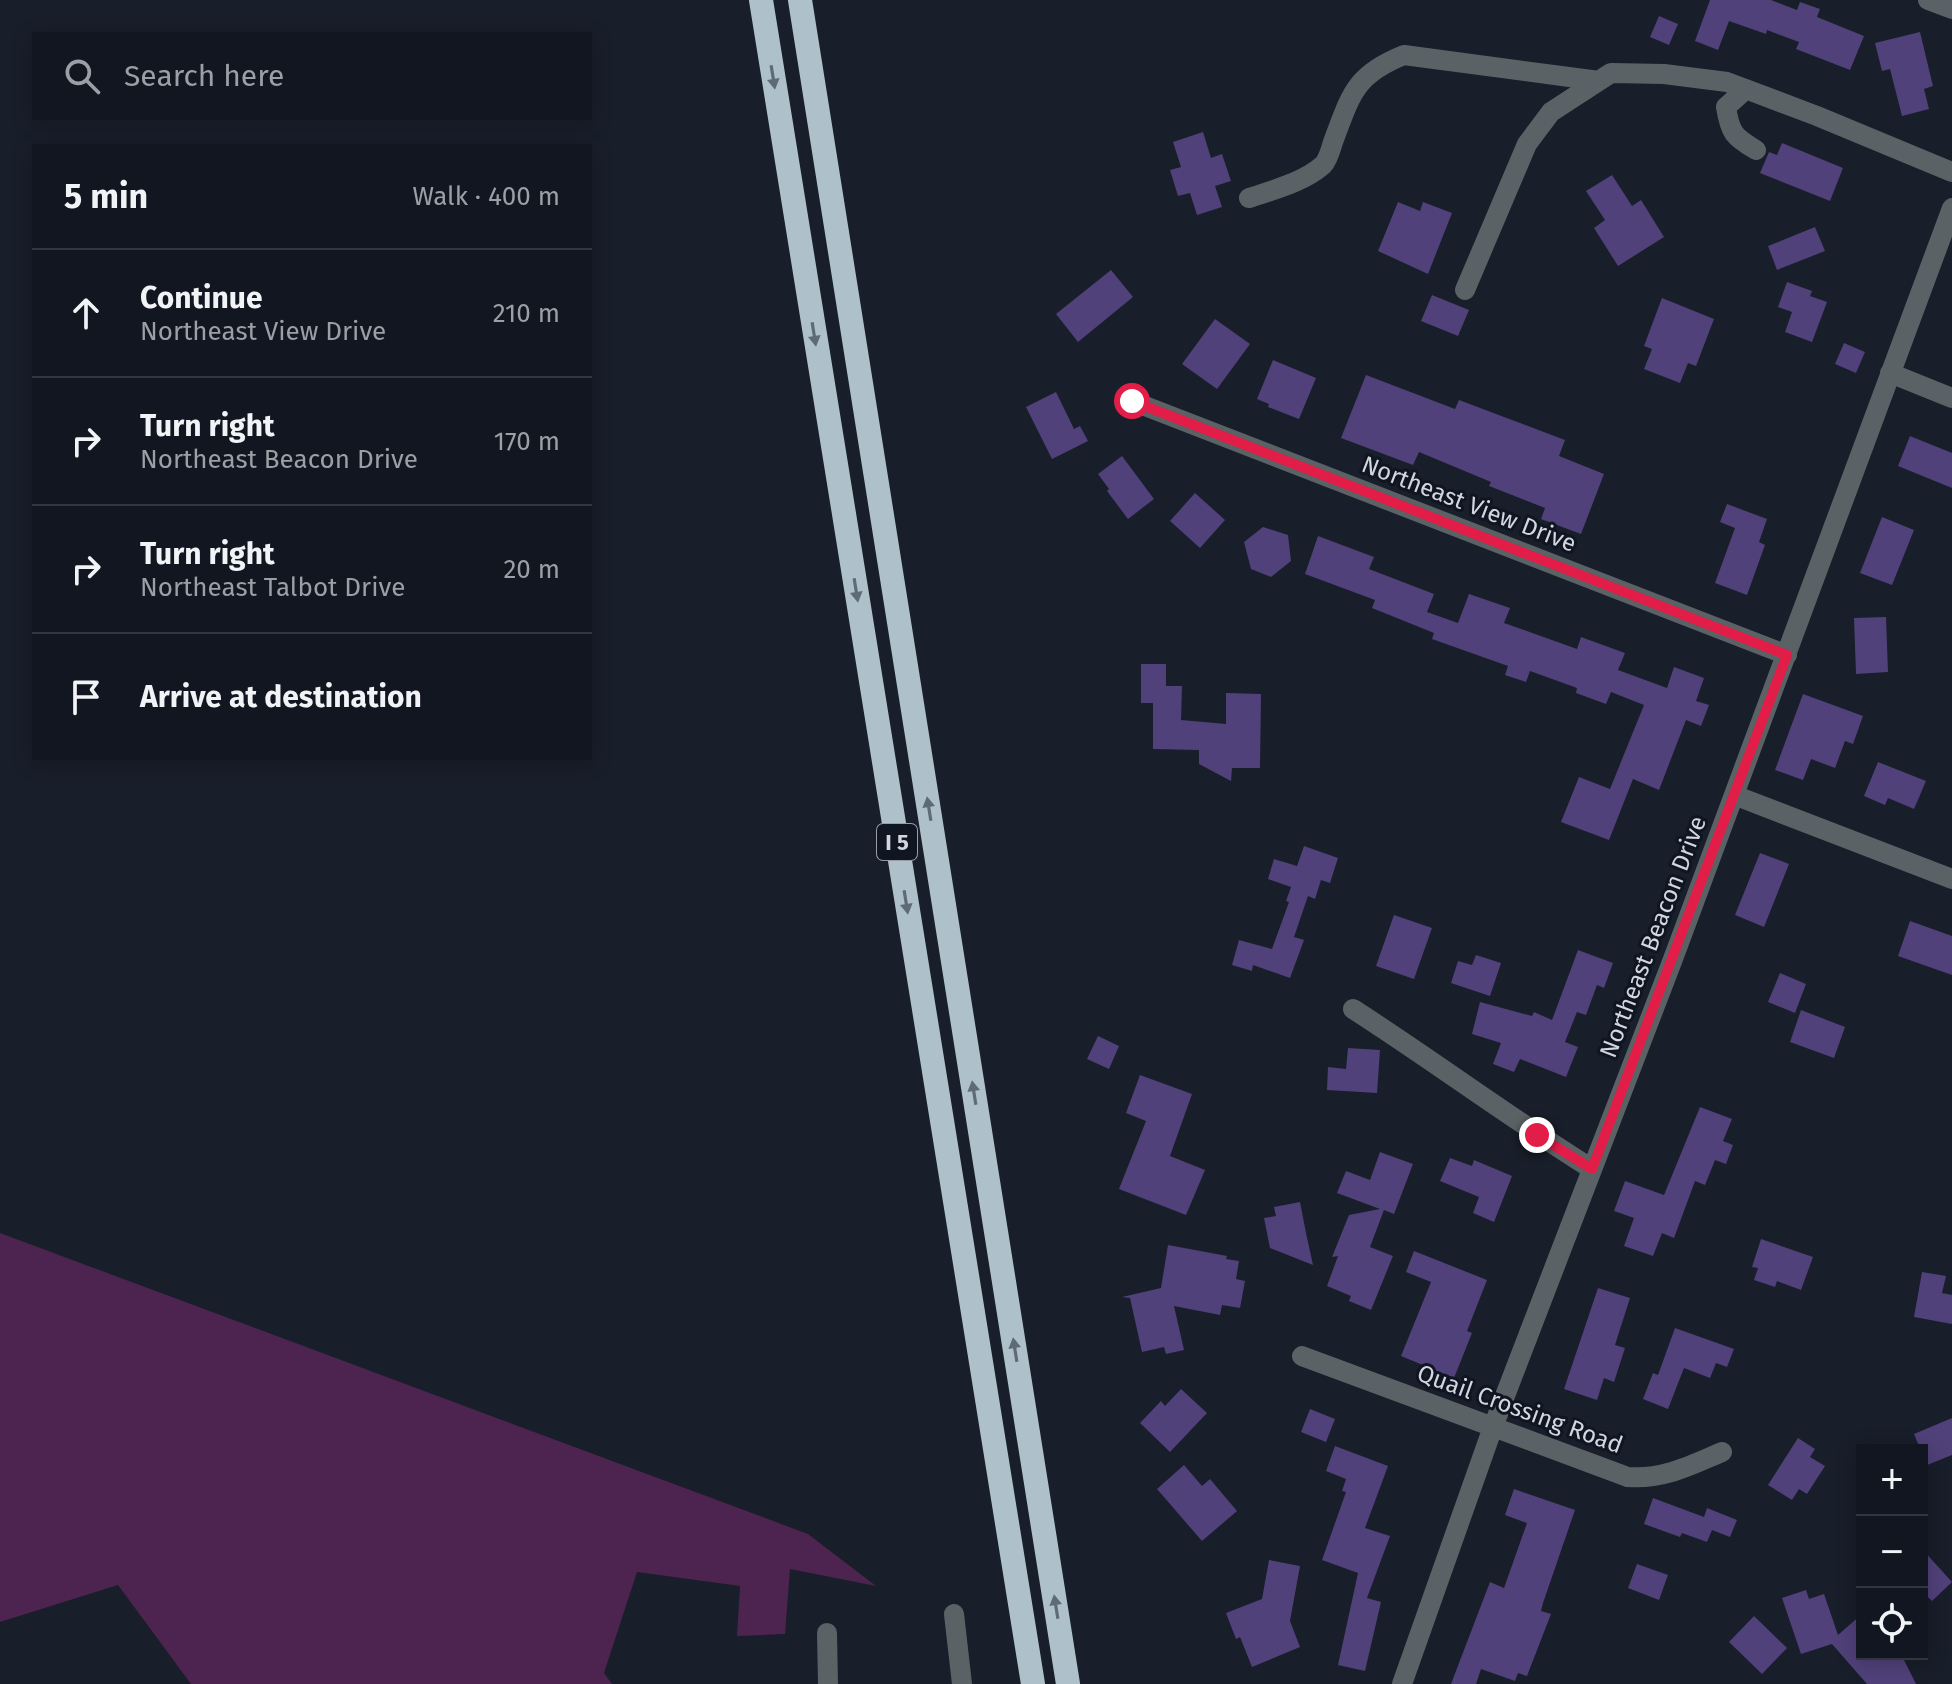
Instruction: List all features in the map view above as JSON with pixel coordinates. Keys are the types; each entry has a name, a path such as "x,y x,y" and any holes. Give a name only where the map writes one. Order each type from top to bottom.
{"highway":[{"name":"I 5","path":"761,0 1033,1684"},
{"name":"I 5","path":"800,0 1068,1684"}],"street":[{"path":"1928,0 1952,9"},
{"path":"1249,198 1285,185 1325,164 1353,92 1362,78 1378,65 1404,55 1599,81"},
{"path":"1465,290 1527,144 1551,112 1611,73 1664,74 1727,82 1952,172"},
{"path":"1746,89 1726,107 1729,126 1737,139 1756,150"},
{"name":"Northeast Beacon Drive","path":"1402,1684 1493,1427 1787,655 1952,208"},
{"path":"1890,373 1952,398"},
{"name":"Northeast View Drive","path":"1132,401 1787,655"},
{"path":"1734,795 1952,879"},
{"path":"1353,1009 1592,1169"},
{"name":"Quail Crossing Road","path":"1302,1356 1628,1477 1668,1475 1722,1452"},
{"path":"954,1614 962,1684"},
{"path":"827,1633 828,1684"}],"shaded area":[{"path":"0,1233 808,1534 876,1586 790,1569 785,1634 737,1636 740,1586 637,1572 604,1673 612,1684 191,1684 118,1585 0,1622"}],"building":[{"path":"1710,0 1771,0 1797,10 1800,2 1820,9 1817,17 1864,36 1850,70 1796,49 1799,42 1729,21 1718,50 1695,41"},
{"path":"1659,16 1678,24 1669,45 1650,37"},
{"path":"1920,32 1933,86 1924,89 1929,109 1902,116 1890,69 1882,71 1875,43"},
{"path":"1203,132 1211,158 1222,154 1231,181 1215,186 1222,207 1197,215 1190,193 1178,196 1170,170 1181,167 1173,142"},
{"path":"1782,143 1843,168 1830,201 1760,173 1769,152 1777,155"},
{"path":"1612,175 1632,206 1641,200 1664,237 1618,266 1594,228 1605,220 1586,191"},
{"path":"1398,202 1420,211 1423,202 1452,213 1428,274 1378,251"},
{"path":"1815,227 1825,251 1777,270 1768,246"},
{"path":"1111,270 1133,297 1078,342 1056,314"},
{"path":"1787,282 1812,291 1810,296 1827,302 1812,342 1785,332 1792,312 1778,307"},
{"path":"1432,295 1469,310 1458,336 1421,321"},
{"path":"1662,298 1714,319 1696,366 1688,363 1680,383 1644,369 1652,349 1644,346"},
{"path":"1215,319 1250,344 1217,389 1182,364"},
{"path":"1844,343 1865,352 1856,373 1835,364"},
{"path":"1273,360 1316,378 1299,419 1268,407 1269,404 1257,399"},
{"path":"1366,375 1455,409 1459,400 1565,440 1559,456 1604,474 1581,534 1541,519 1545,508 1489,486 1491,482 1419,452 1413,465 1341,438"},
{"path":"1056,392 1074,429 1080,426 1088,441 1052,459 1026,407"},
{"path":"1910,436 1952,453 1952,488 1898,466"},
{"path":"1122,456 1154,499 1128,519 1098,474"},
{"path":"1195,493 1225,520 1200,548 1170,521"},
{"path":"1727,504 1767,519 1759,542 1765,545 1747,595 1715,583 1735,528 1720,522"},
{"path":"1882,517 1914,530 1892,585 1860,573"},
{"path":"1263,527 1288,535 1291,561 1271,577 1251,569 1244,542"},
{"path":"1318,536 1374,557 1369,569 1434,594 1427,612 1458,623 1469,594 1510,608 1504,623 1577,649 1581,637 1625,653 1618,670 1667,688 1674,667 1704,678 1696,701 1709,705 1701,726 1686,720 1659,790 1633,779 1609,840 1561,822 1579,777 1610,789 1644,705 1611,692 1606,704 1576,693 1577,688 1530,671 1526,682 1505,675 1508,666 1432,639 1434,633 1372,608 1375,600 1305,574"},
{"path":"1886,617 1888,672 1856,674 1854,618"},
{"path":"1141,664 1166,664 1166,686 1182,686 1181,720 1226,724 1226,693 1261,694 1260,768 1232,768 1231,781 1199,764 1199,750 1153,749 1153,703 1141,703"},
{"path":"1803,694 1863,716 1853,744 1845,741 1835,768 1811,759 1803,780 1775,770"},
{"path":"1878,762 1926,781 1914,809 1888,798 1885,805 1864,796"},
{"path":"1304,846 1338,858 1330,883 1321,880 1315,899 1308,896 1294,937 1304,940 1290,978 1253,965 1252,971 1232,965 1239,940 1272,949 1289,902 1286,901 1291,887 1268,879 1274,859 1297,866"},
{"path":"1760,853 1789,864 1764,927 1735,915"},
{"path":"1394,915 1432,928 1414,979 1376,966"},
{"path":"1910,921 1952,936 1952,975 1898,956"},
{"path":"1578,950 1613,963 1604,988 1597,985 1586,1015 1577,1012 1565,1042 1578,1047 1566,1077 1520,1059 1514,1072 1493,1064 1501,1043 1472,1034 1480,1002 1532,1016 1534,1012 1552,1020"},
{"path":"1476,955 1501,963 1490,996 1451,983 1458,961 1472,965"},
{"path":"1780,973 1806,984 1795,1013 1768,1002"},
{"path":"1801,1010 1845,1027 1834,1058 1790,1042"},
{"path":"1098,1036 1119,1046 1109,1069 1087,1059"},
{"path":"1348,1048 1380,1050 1377,1093 1327,1090 1328,1067 1346,1069"},
{"path":"1140,1075 1192,1094 1170,1156 1205,1170 1186,1215 1119,1189 1146,1121 1126,1113"},
{"path":"1700,1107 1732,1119 1723,1141 1733,1145 1726,1164 1715,1160 1705,1185 1695,1181 1674,1238 1662,1233 1653,1256 1624,1246 1634,1218 1614,1211 1625,1181 1664,1195"},
{"path":"1380,1152 1413,1164 1394,1214 1384,1210 1370,1247 1393,1256 1371,1310 1349,1301 1351,1296 1327,1286 1338,1256 1332,1257 1349,1215 1380,1209 1337,1193 1346,1171 1370,1180"},
{"path":"1450,1158 1472,1166 1474,1160 1512,1176 1494,1222 1473,1213 1479,1197 1440,1181"},
{"path":"1300,1202 1313,1265 1270,1248 1264,1218 1276,1216 1274,1207"},
{"path":"1761,1239 1813,1257 1801,1290 1777,1281 1775,1287 1754,1280 1758,1268 1752,1267"},
{"path":"1168,1245 1239,1261 1236,1279 1245,1281 1240,1308 1222,1305 1220,1315 1174,1306 1184,1350 1166,1354 1164,1347 1142,1352 1130,1298 1122,1297 1161,1288"},
{"path":"1414,1251 1487,1280 1467,1331 1472,1333 1454,1378 1401,1356 1431,1282 1406,1272"},
{"path":"1922,1272 1946,1276 1942,1293 1952,1295 1952,1324 1914,1317"},
{"path":"1598,1288 1630,1298 1615,1345 1625,1348 1614,1382 1604,1378 1597,1400 1564,1389"},
{"path":"1675,1328 1734,1349 1727,1367 1716,1363 1710,1378 1684,1368 1668,1409 1643,1399 1653,1373 1658,1375"},
{"path":"1181,1389 1207,1413 1170,1452 1140,1423 1161,1401 1165,1406"},
{"path":"1310,1409 1335,1419 1326,1442 1301,1432"},
{"path":"1952,1418 1952,1455 1928,1465 1928,1444 1918,1444 1914,1434"},
{"path":"1798,1438 1815,1449 1810,1457 1825,1466 1807,1494 1799,1489 1792,1500 1768,1485"},
{"path":"1335,1446 1388,1466 1365,1528 1390,1536 1367,1598 1381,1602 1365,1671 1338,1665 1358,1573 1322,1560 1346,1492 1342,1491 1346,1479 1326,1471"},
{"path":"1184,1465 1202,1486 1210,1479 1237,1511 1202,1541 1157,1489"},
{"path":"1514,1489 1575,1510 1541,1611 1551,1614 1527,1676 1518,1673 1515,1681 1481,1669 1476,1684 1451,1684 1490,1582 1504,1588 1527,1523 1505,1515"},
{"path":"1653,1498 1704,1517 1707,1508 1737,1520 1730,1537 1712,1530 1707,1542 1682,1533 1680,1537 1644,1524"},
{"path":"1928,1556 1952,1582 1932,1601 1928,1597"},
{"path":"1269,1560 1300,1566 1290,1621 1300,1647 1252,1667 1226,1613 1262,1599"},
{"path":"1637,1564 1668,1575 1659,1600 1628,1588"},
{"path":"1806,1590 1809,1599 1824,1594 1838,1635 1856,1619 1856,1660 1904,1660 1916,1684 1867,1684 1832,1644 1801,1654 1782,1598"},
{"path":"1754,1616 1787,1648 1762,1674 1729,1642"}],"route":[{"path":"1132,401 1787,655 1592,1169 1537,1135"}]}
